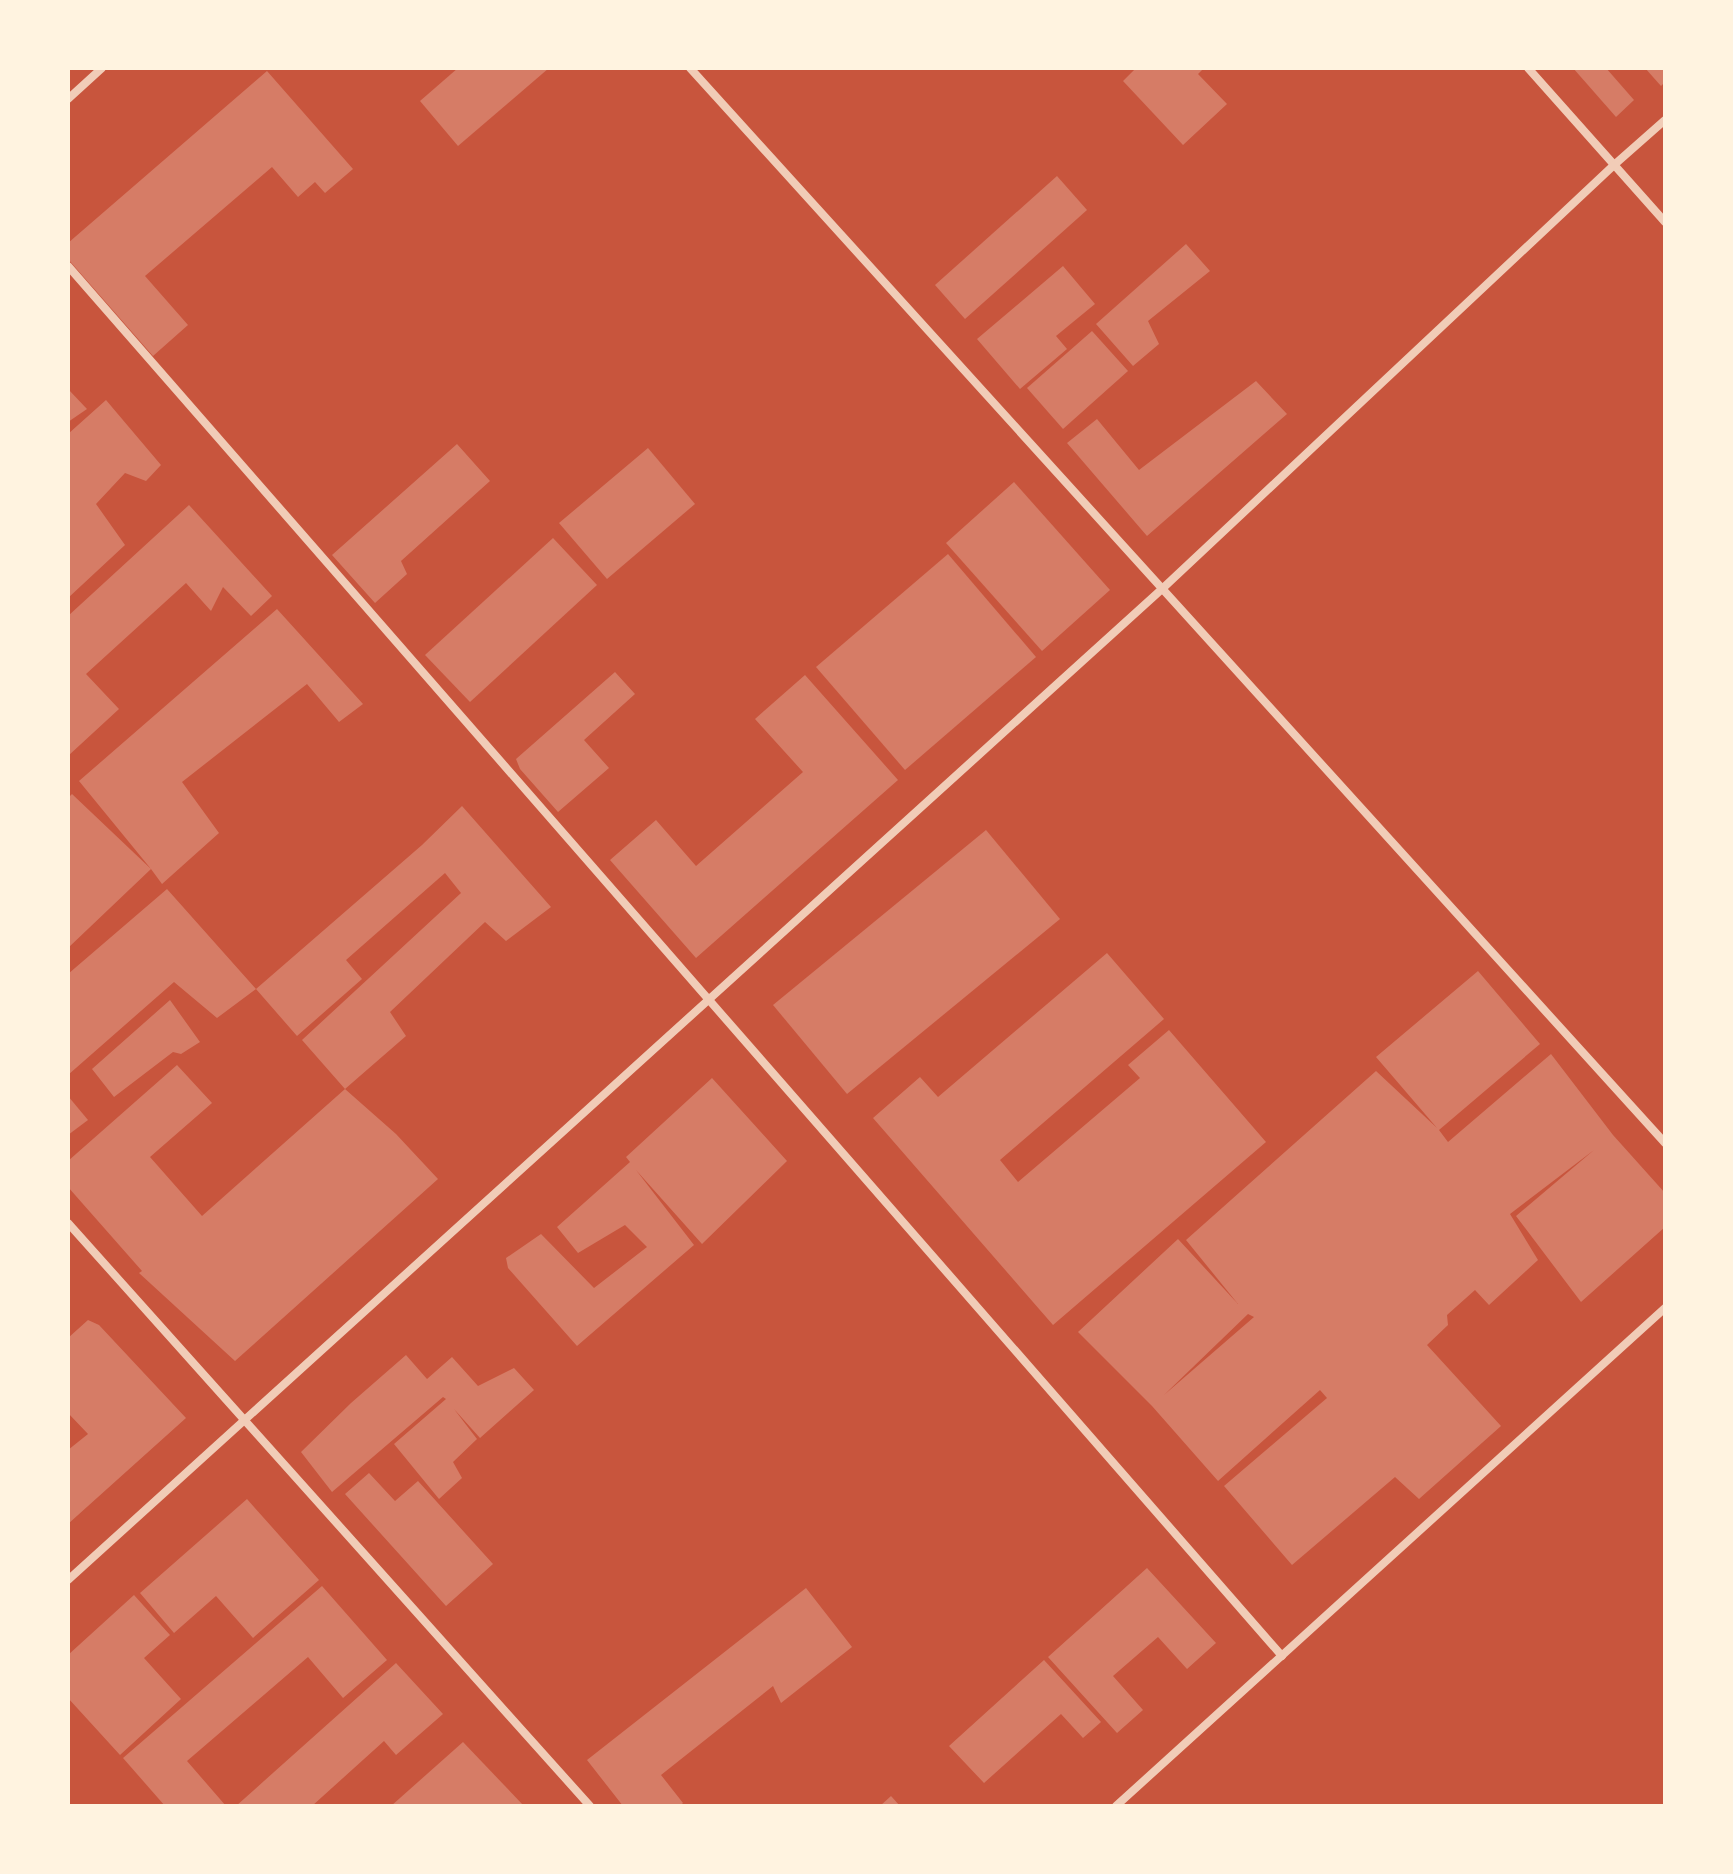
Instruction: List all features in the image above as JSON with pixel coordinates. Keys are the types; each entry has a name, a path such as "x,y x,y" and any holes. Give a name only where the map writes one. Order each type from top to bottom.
{"street":[{"path":"68,99 102,68"},
{"path":"690,68 1665,1143"},
{"path":"1528,68 1665,222"},
{"path":"68,1580 1162,589 1665,120"},
{"path":"68,266 1282,1656"},
{"path":"68,1223 590,1806"},
{"path":"1116,1806 1665,1308"}],"building":[{"path":"458,68 549,68 458,146 420,101"},
{"path":"1136,68 1204,68 1198,74 1227,104 1183,145 1123,81"},
{"path":"1573,68 1606,68 1634,100 1616,117"},
{"path":"1645,68 1665,68 1665,82 1661,86"},
{"path":"267,71 353,169 325,193 315,182 298,197 272,167 145,276 188,325 153,356 68,259 68,243"},
{"path":"1057,176 1087,210 965,319 935,285"},
{"path":"1186,244 1210,271 1148,321 1159,344 1133,366 1096,324"},
{"path":"1063,266 1095,304 1056,336 1067,349 1020,389 977,339"},
{"path":"1092,331 1128,371 1063,429 1027,388"},
{"path":"1256,381 1287,414 1147,536 1067,443 1097,419 1139,470"},
{"path":"68,389 87,409 68,422"},
{"path":"106,400 161,465 146,481 125,473 96,504 125,545 68,598 68,434"},
{"path":"457,444 490,481 401,561 407,574 375,603 332,555"},
{"path":"648,448 695,504 607,579 559,523"},
{"path":"1014,482 1110,590 1042,651 946,543"},
{"path":"189,505 272,596 251,616 223,587 211,611 186,583 86,674 119,709 68,756 68,616"},
{"path":"553,538 597,585 470,702 425,655"},
{"path":"948,554 1036,657 905,770 816,667"},
{"path":"277,609 363,704 339,722 307,684 182,782 219,833 162,884 79,781"},
{"path":"615,672 635,694 584,740 609,768 558,812 520,769 516,759"},
{"path":"805,675 898,780 696,958 610,860 656,820 696,866 803,772 755,719"},
{"path":"72,794 151,869 68,948 68,798"},
{"path":"462,806 551,907 506,941 485,922 390,1012 406,1036 345,1089 302,1040 461,893 445,873 346,960 362,979 297,1036 256,989 422,845"},
{"path":"986,830 1060,919 847,1094 773,1005"},
{"path":"167,889 256,989 217,1018 174,982 68,1075 68,974"},
{"path":"1107,953 1164,1019 1000,1160 1018,1182 1140,1078 1128,1065 1169,1030 1266,1142 1053,1325 873,1118 920,1077 938,1097"},
{"path":"1478,971 1540,1044 1439,1130 1448,1142 1551,1054 1613,1135 1665,1193 1665,1227 1581,1302 1516,1216 1594,1150 1510,1214 1538,1260 1489,1305 1475,1290 1447,1315 1448,1325 1427,1345 1501,1426 1419,1499 1395,1477 1292,1565 1224,1486 1327,1398 1320,1390 1218,1481 1152,1406 1078,1332 1178,1239 1238,1304 1186,1240 1376,1071 1437,1128 1376,1057","holes":["1248,1314 1254,1317 1164,1395"]},
{"path":"170,1000 200,1042 181,1054 173,1052 114,1097 92,1069"},
{"path":"177,1065 212,1103 150,1157 202,1216 345,1089 396,1134 438,1179 235,1361 139,1273 142,1271 68,1187 68,1161"},
{"path":"712,1078 787,1161 702,1244 636,1170 694,1245 577,1346 508,1268 506,1258 541,1234 594,1288 647,1247 625,1225 578,1253 557,1227 630,1162 626,1157"},
{"path":"68,1096 88,1120 68,1135"},
{"path":"88,1320 99,1325 186,1418 68,1524 68,1450 88,1434 68,1413 68,1338"},
{"path":"406,1355 427,1379 452,1357 478,1386 514,1368 534,1390 480,1438 454,1409 477,1439 453,1462 462,1478 439,1499 394,1444 446,1399 443,1397 332,1492 301,1452"},
{"path":"369,1473 395,1501 418,1481 493,1564 446,1606 345,1494"},
{"path":"247,1499 319,1580 253,1638 216,1596 174,1633 140,1593"},
{"path":"1147,1568 1216,1643 1187,1669 1158,1637 1113,1676 1143,1710 1117,1733 1048,1657"},
{"path":"322,1586 387,1660 343,1698 308,1657 187,1761 226,1806 165,1806 123,1758"},
{"path":"806,1588 852,1647 781,1703 773,1686 661,1775 683,1803 680,1806 623,1806 587,1760"},
{"path":"134,1595 170,1635 144,1658 181,1699 120,1755 68,1698 68,1655"},
{"path":"1044,1660 1101,1722 1083,1738 1061,1714 984,1783 949,1746"},
{"path":"396,1663 443,1714 396,1755 384,1741 312,1806 236,1806"},
{"path":"463,1742 524,1806 391,1806"},
{"path":"891,1796 900,1806 880,1806"}]}
